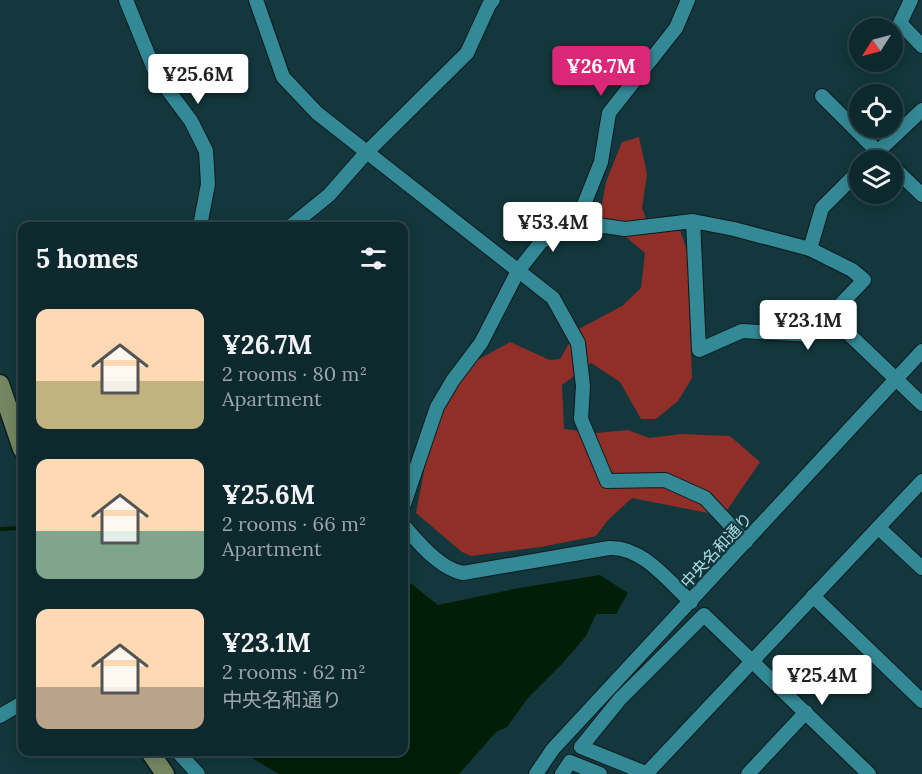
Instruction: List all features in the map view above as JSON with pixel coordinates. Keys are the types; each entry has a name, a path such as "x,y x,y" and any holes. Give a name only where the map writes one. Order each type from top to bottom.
{"main road":[{"path":"0,384 18,426"},
{"path":"153,756 165,774"}],"street":[{"path":"126,0 156,74 191,121 206,151 208,184 201,222"},
{"path":"256,0 283,77 317,113 553,298 578,343 583,386 581,419 607,481 665,480 705,498 746,542"},
{"path":"296,222 329,195 366,153 467,53 493,0"},
{"path":"577,222 601,162 609,113 676,28 688,0"},
{"path":"911,0 900,23 922,46"},
{"path":"822,96 871,150"},
{"path":"885,150 922,110"},
{"path":"903,177 922,195"},
{"path":"810,249 822,208 849,181"},
{"path":"408,492 437,407 453,380 481,343 518,271 541,242 577,222 625,229 693,221 734,229 810,249 852,270 864,280 812,335 742,331 699,350 693,221"},
{"path":"830,316 922,404"},
{"name":"中央名和通り","path":"536,774 553,749 922,351"},
{"path":"868,774 753,660 704,615 620,699 581,747 648,774 753,660 922,481"},
{"path":"879,528 922,568"},
{"path":"408,529 443,564 453,571 463,573 609,548 630,551 641,556 691,602"},
{"path":"813,596 922,701"},
{"path":"0,716 18,705"},
{"path":"748,774 806,712"},
{"path":"182,756 198,774"},
{"path":"562,774 570,762 600,774"}],"shaded area":[{"path":"639,137 647,174 642,208 652,234 679,227 687,251 692,378 678,401 656,419 641,419 620,382 591,363 562,385 564,429 596,433 628,430 649,438 682,434 730,436 760,462 723,516 632,498 608,520 596,536 541,547 471,556 462,552 416,513 432,429 467,366 510,342 550,360 560,359 577,330 622,306 641,288 645,253 600,215 606,182 622,142"},
{"path":"600,575 628,593 616,614 596,614 586,636 528,698 507,727 496,732 459,774 279,774 249,756 408,756 408,581 438,605 519,588"}],"waterway":[{"path":"0,529 18,528"}]}
